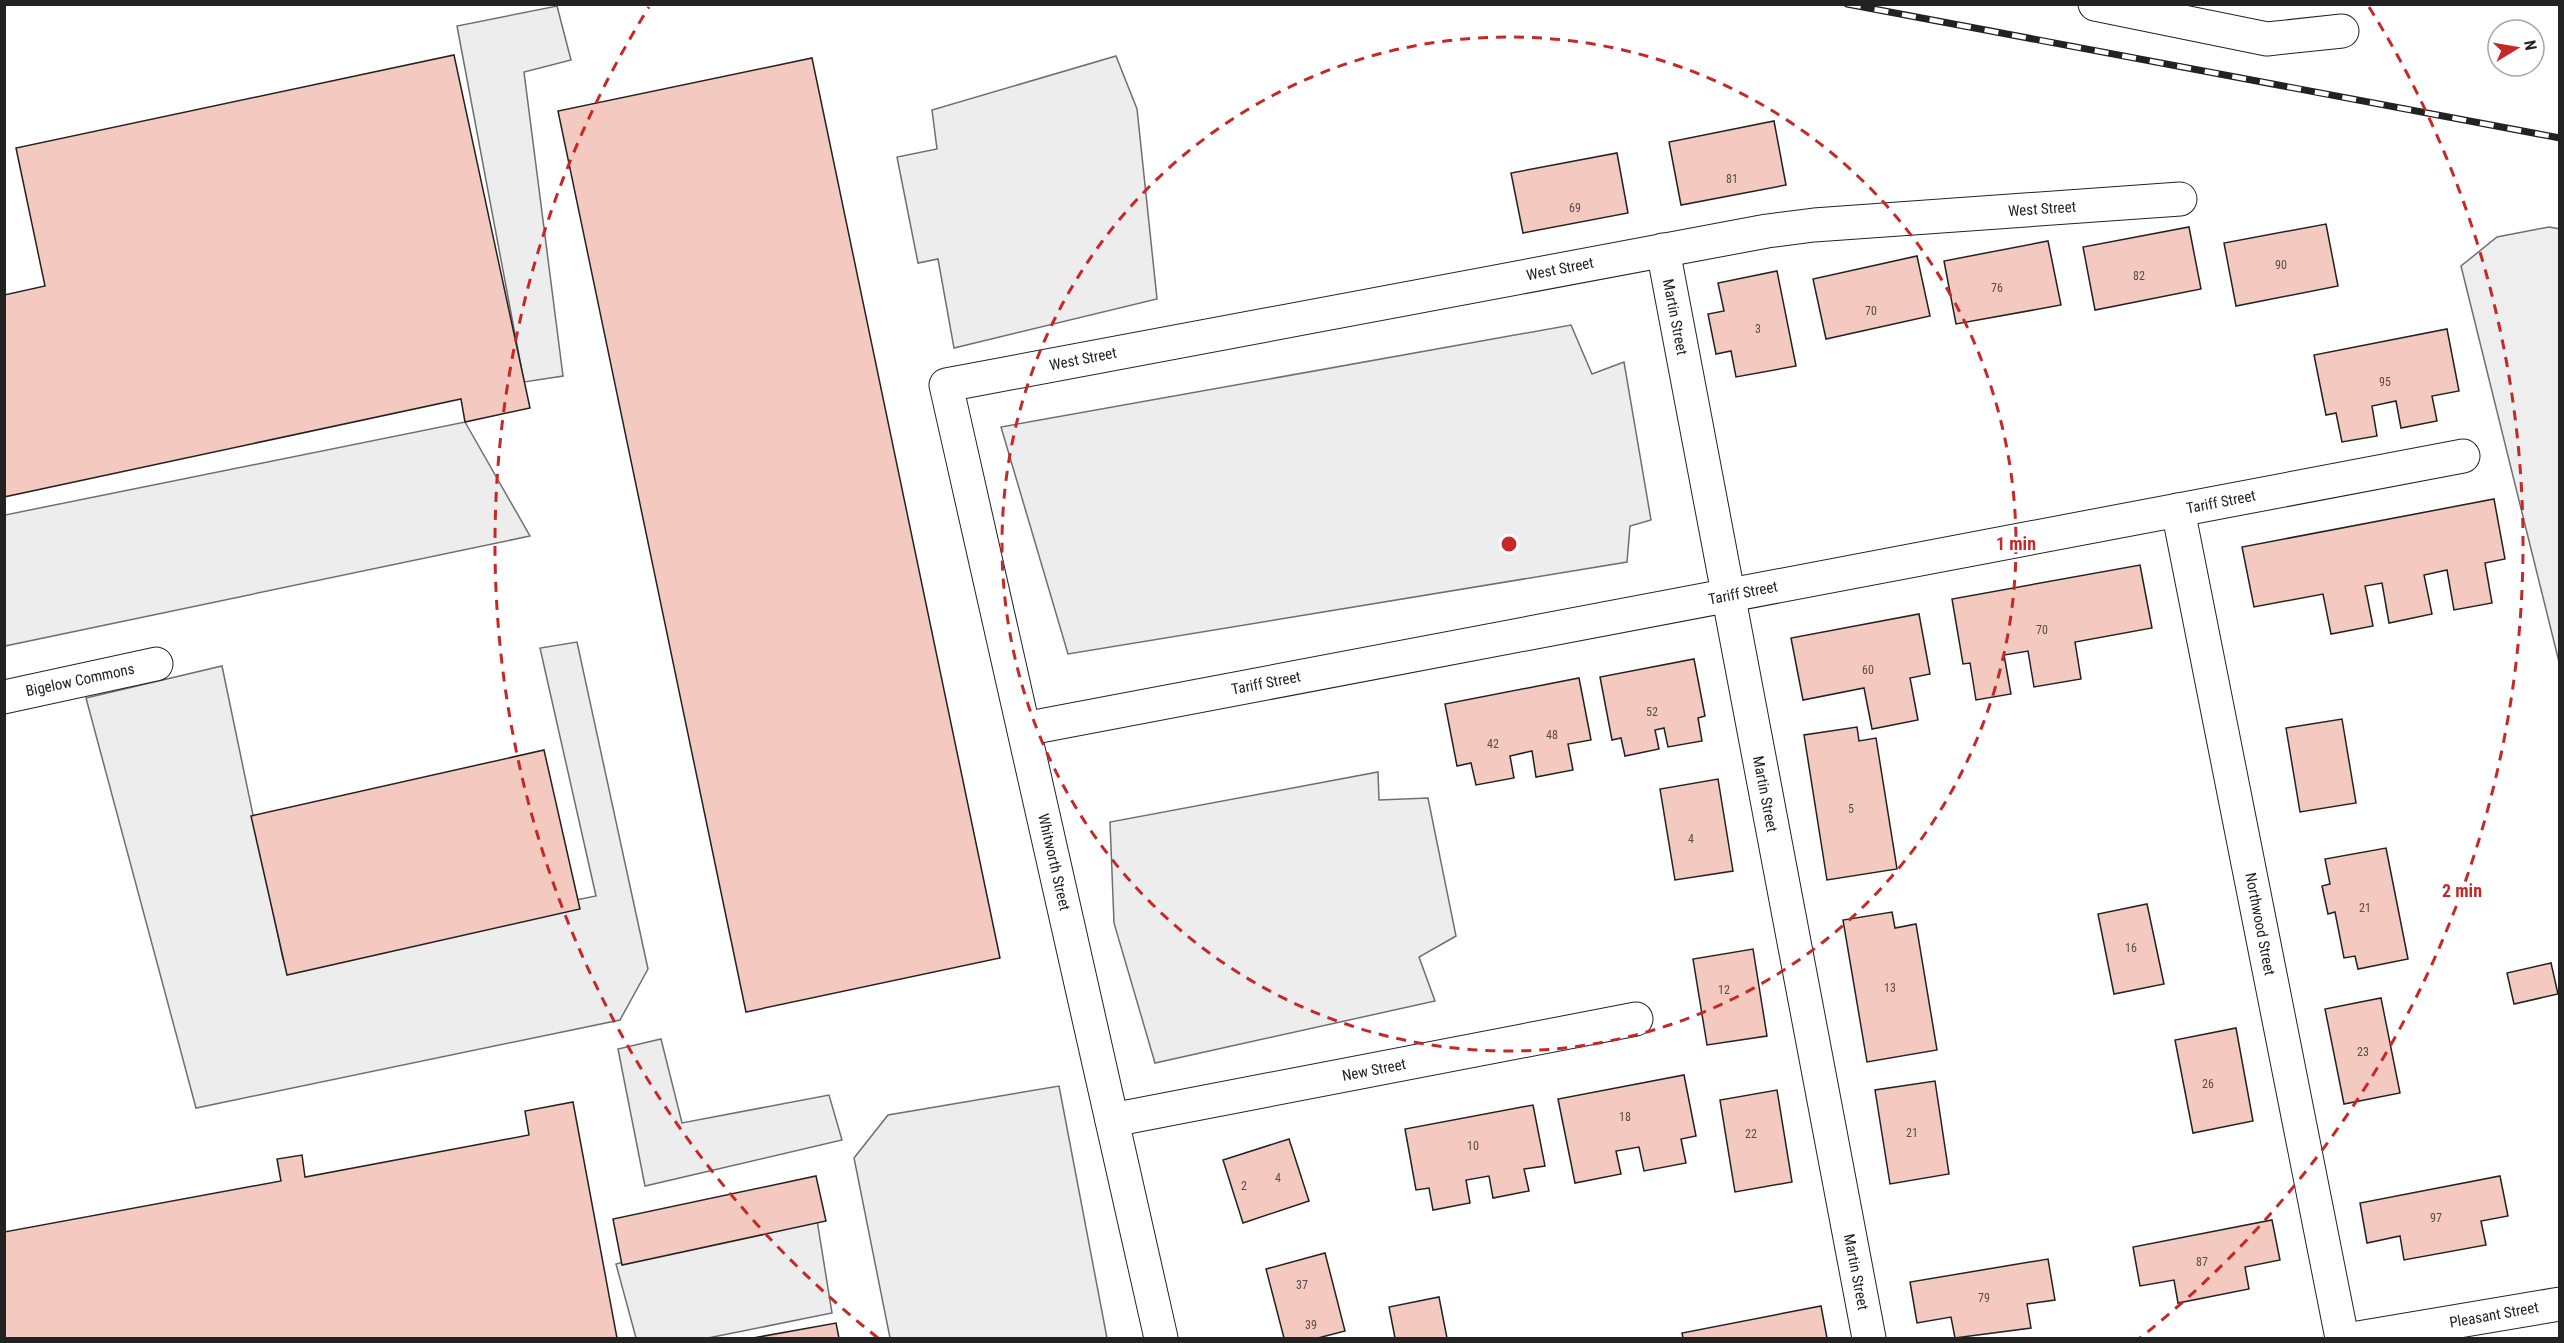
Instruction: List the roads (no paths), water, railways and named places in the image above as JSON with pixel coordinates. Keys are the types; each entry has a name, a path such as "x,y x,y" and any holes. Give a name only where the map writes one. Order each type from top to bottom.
{"street":[{"path":"2095,4 2267,39 2342,31"},
{"name":"West Street","path":"946,385 1663,250 1814,225 2180,200"},
{"name":"Martin Street","path":"1663,250 1869,1338"},
{"name":"Whitworth Street","path":"946,385 1161,1338"},
{"name":"Tariff Street","path":"1024,729 2463,456"},
{"name":"Northwood Street","path":"2178,510 2342,1338"},
{"name":"Bigelow Commons","path":"4,696 156,664"},
{"name":"New Street","path":"1112,1120 1636,1020"},
{"name":"Pleasant Street","path":"2358,1338 2559,1304"}],"railway":[{"path":"1847,4 2560,138"}]}
